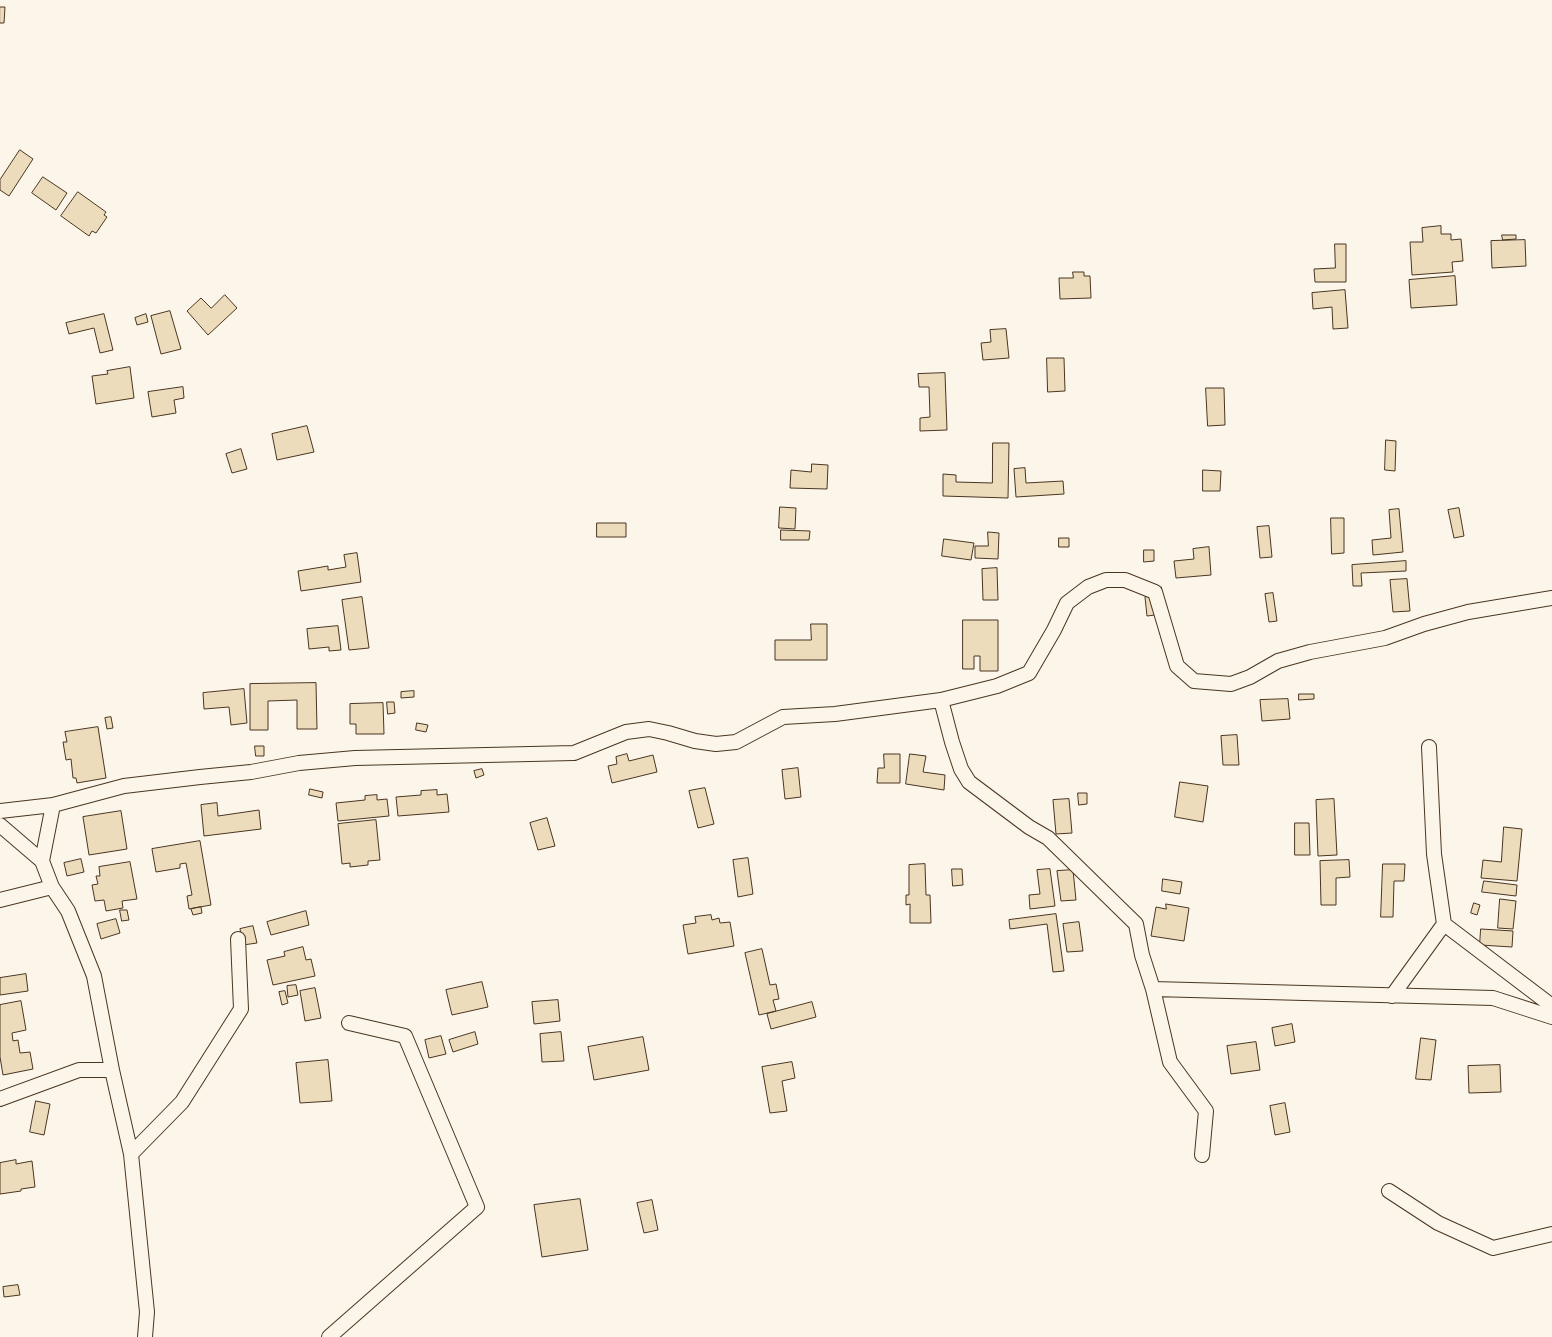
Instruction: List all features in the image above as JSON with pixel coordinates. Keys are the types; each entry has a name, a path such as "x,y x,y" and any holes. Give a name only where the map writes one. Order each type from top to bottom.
{"street":[{"path":"0,811 53,805 124,786 251,772 299,763 355,758 574,753 626,732 649,729 695,741 716,744 736,742 783,717 835,714 941,700 997,686 1029,673 1067,603 1088,586 1106,580 1125,580 1155,592 1177,666 1194,681 1231,684 1278,662 1310,652 1385,638 1424,624 1468,612 1552,598"},
{"path":"941,700 961,769 969,782 1048,838 1136,924 1170,1062 1206,1111 1202,1155"},
{"path":"1392,996 1444,924 1434,854 1429,747"},
{"path":"42,861 53,805"},
{"path":"0,825 42,861 52,887 68,912 94,976 112,1070 131,1154 147,1312 145,1337"},
{"path":"0,900 52,887"},
{"path":"1444,924 1552,1006"},
{"path":"131,1154 182,1102 242,1009 238,939"},
{"path":"1153,990 1493,998 1552,1017"},
{"path":"329,1337 477,1207 405,1036 349,1023"},
{"path":"0,1099 79,1070 112,1070"},
{"path":"1389,1191 1438,1223 1493,1248 1552,1234"}],"building":[{"path":"0,7 5,7 4,23 0,23"},
{"path":"20,150 33,159 9,196 0,190 0,180"},
{"path":"43,177 67,193 56,210 32,193"},
{"path":"78,192 106,212 104,215 107,217 96,233 92,231 89,236 61,216"},
{"path":"1441,226 1441,234 1451,234 1451,240 1461,239 1463,261 1452,262 1453,272 1412,275 1410,242 1423,242 1422,228"},
{"path":"1502,235 1516,235 1516,239 1503,240"},
{"path":"1525,240 1526,266 1492,268 1491,241"},
{"path":"1335,244 1346,244 1346,282 1315,282 1314,269 1335,268"},
{"path":"1073,272 1084,272 1084,276 1090,276 1091,298 1060,299 1059,278 1073,278"},
{"path":"1455,276 1457,305 1411,308 1409,280"},
{"path":"1345,290 1348,328 1333,329 1332,307 1313,309 1312,293"},
{"path":"225,295 237,308 208,335 187,311 201,298 211,308"},
{"path":"170,311 181,349 161,354 151,316"},
{"path":"104,314 113,350 100,353 94,328 69,334 66,323"},
{"path":"146,314 148,322 137,325 135,318"},
{"path":"1006,329 1009,358 983,360 981,343 991,342 990,330"},
{"path":"1047,358 1064,358 1065,391 1048,392"},
{"path":"130,367 134,398 96,404 92,376 108,374 107,371"},
{"path":"945,373 947,430 920,431 920,418 930,417 929,387 919,387 918,374"},
{"path":"183,387 184,398 174,400 176,413 152,417 148,392"},
{"path":"1206,388 1224,388 1225,425 1208,426"},
{"path":"307,426 314,452 277,460 272,434"},
{"path":"1386,440 1396,441 1395,471 1385,470"},
{"path":"993,443 1009,443 1008,498 943,496 943,474 956,475 956,482 992,483"},
{"path":"241,449 247,469 232,473 226,454"},
{"path":"812,464 828,465 827,489 790,488 791,470 811,472"},
{"path":"1025,468 1026,483 1063,481 1064,494 1016,497 1014,469"},
{"path":"1203,470 1221,471 1220,491 1203,491"},
{"path":"780,507 796,508 795,529 779,528"},
{"path":"1459,508 1464,536 1454,538 1448,510"},
{"path":"1399,509 1403,552 1373,555 1372,540 1391,538 1389,510"},
{"path":"1331,518 1344,518 1344,553 1332,554"},
{"path":"597,523 626,523 626,537 597,537"},
{"path":"1269,526 1272,557 1260,558 1257,527"},
{"path":"781,530 810,531 809,540 781,540"},
{"path":"988,532 999,533 998,559 975,558 975,546 988,546"},
{"path":"1059,538 1069,538 1069,547 1059,547"},
{"path":"944,539 974,543 971,560 942,556"},
{"path":"1209,547 1211,575 1176,578 1174,561 1194,559 1193,549"},
{"path":"1144,550 1154,550 1154,561 1144,562"},
{"path":"357,553 361,582 301,591 298,571 328,566 328,570 346,567 344,555"},
{"path":"1406,561 1406,571 1361,573 1362,586 1353,586 1352,565"},
{"path":"997,568 998,600 983,600 982,569"},
{"path":"1407,579 1410,611 1393,612 1390,580"},
{"path":"1273,593 1277,621 1269,622 1265,594"},
{"path":"1153,596 1155,615 1147,616 1145,597"},
{"path":"362,597 369,648 349,650 342,600"},
{"path":"963,620 998,620 998,671 980,671 980,656 974,656 974,669 963,669"},
{"path":"811,624 827,624 827,660 775,660 775,640 811,640"},
{"path":"338,626 341,650 329,651 329,647 309,649 307,629"},
{"path":"316,683 317,729 297,729 297,700 268,701 268,730 250,730 250,684"},
{"path":"244,689 247,723 231,725 229,707 204,709 203,693"},
{"path":"414,691 414,697 401,698 401,692"},
{"path":"1299,694 1314,694 1314,699 1299,700"},
{"path":"1288,699 1290,719 1262,721 1260,700"},
{"path":"387,702 394,702 395,713 388,714"},
{"path":"383,703 384,734 356,734 356,724 350,724 350,704"},
{"path":"111,717 113,728 107,729 105,718"},
{"path":"417,723 428,725 426,732 416,730"},
{"path":"98,727 106,778 77,783 76,778 73,778 71,759 66,760 63,742 67,742 65,732"},
{"path":"1237,735 1239,765 1223,765 1221,736"},
{"path":"255,746 264,746 264,756 256,756"},
{"path":"627,754 629,761 653,755 657,772 612,783 608,766 617,764 616,757"},
{"path":"884,754 900,754 900,783 877,783 878,768 884,768"},
{"path":"910,754 926,756 923,772 945,775 944,790 906,784"},
{"path":"798,768 801,797 785,799 782,770"},
{"path":"482,769 484,775 476,778 474,771"},
{"path":"1180,782 1208,786 1203,822 1175,817"},
{"path":"705,788 714,824 698,828 689,791"},
{"path":"310,789 323,792 322,798 309,795"},
{"path":"437,790 437,795 447,794 449,812 398,816 396,797 421,795 421,791"},
{"path":"1078,793 1087,793 1087,804 1079,805"},
{"path":"377,795 377,800 387,799 389,816 338,821 336,803 365,800 365,796"},
{"path":"1069,799 1072,833 1056,834 1053,800"},
{"path":"1334,799 1337,855 1318,856 1316,800"},
{"path":"217,803 218,816 259,810 261,829 204,836 201,805"},
{"path":"121,811 127,849 89,855 83,817"},
{"path":"547,818 555,846 538,850 530,823"},
{"path":"376,820 380,860 368,861 368,865 350,867 350,863 342,864 338,824"},
{"path":"1295,823 1309,823 1310,855 1295,855"},
{"path":"1504,827 1522,829 1517,881 1481,878 1483,860 1501,862"},
{"path":"200,841 211,905 189,909 187,896 192,895 186,863 180,864 180,868 156,872 152,849"},
{"path":"748,858 753,894 738,897 733,860"},
{"path":"81,859 84,872 67,876 64,863"},
{"path":"1349,860 1350,877 1336,878 1336,905 1321,905 1320,861"},
{"path":"130,862 137,899 122,901 123,908 106,911 104,900 95,901 92,885 98,884 96,876 100,876 99,867"},
{"path":"925,864 926,895 930,895 931,923 910,923 910,904 906,905 906,895 909,895 909,865"},
{"path":"1383,864 1405,864 1404,881 1394,881 1393,917 1381,917"},
{"path":"952,869 962,869 963,885 953,886"},
{"path":"1050,869 1055,906 1030,909 1029,895 1040,894 1037,870"},
{"path":"1073,870 1076,900 1061,901 1057,871"},
{"path":"1163,879 1182,882 1180,894 1162,891"},
{"path":"1484,881 1517,885 1516,896 1482,892"},
{"path":"1500,899 1516,901 1513,929 1498,928"},
{"path":"1474,903 1480,905 1477,915 1471,913"},
{"path":"1166,904 1189,908 1184,941 1151,936 1156,907 1166,909"},
{"path":"201,907 202,913 193,915 191,909"},
{"path":"120,910 127,910 129,920 122,921"},
{"path":"306,911 309,925 271,935 267,922"},
{"path":"1056,914 1064,971 1053,972 1047,924 1010,929 1009,920"},
{"path":"711,915 712,920 719,918 720,923 730,922 734,946 688,954 683,925 696,923 695,917"},
{"path":"116,919 120,933 101,939 97,924"},
{"path":"1079,922 1083,951 1067,952 1063,924"},
{"path":"253,926 257,943 243,945 240,929"},
{"path":"1481,929 1513,931 1512,947 1480,945"},
{"path":"303,947 306,960 311,959 315,976 273,985 267,960 285,956 284,952"},
{"path":"762,949 770,985 776,984 779,999 773,1000 776,1011 759,1015 745,953"},
{"path":"26,974 28,991 0,995 0,978"},
{"path":"482,982 488,1007 452,1015 446,990"},
{"path":"296,985 298,995 288,997 287,986"},
{"path":"315,988 321,1018 305,1021 300,991"},
{"path":"285,991 288,1003 282,1005 279,992"},
{"path":"558,1000 560,1021 534,1024 532,1002"},
{"path":"21,1001 26,1030 12,1033 13,1041 18,1040 20,1053 30,1052 33,1069 3,1075 0,1057 0,1005"},
{"path":"812,1002 816,1017 771,1029 767,1014"},
{"path":"1292,1024 1295,1042 1275,1046 1272,1028"},
{"path":"475,1032 478,1044 453,1052 449,1040"},
{"path":"561,1032 564,1061 542,1062 540,1034"},
{"path":"441,1036 446,1054 429,1058 425,1040"},
{"path":"643,1037 649,1070 594,1080 588,1047"},
{"path":"1421,1038 1436,1040 1431,1080 1416,1079"},
{"path":"1256,1042 1260,1070 1231,1074 1227,1046"},
{"path":"328,1060 332,1101 300,1103 296,1063"},
{"path":"792,1062 795,1078 782,1081 787,1111 770,1113 762,1067"},
{"path":"1500,1065 1501,1092 1469,1093 1468,1066"},
{"path":"36,1101 50,1104 44,1135 30,1132"},
{"path":"1285,1103 1290,1132 1275,1135 1270,1106"},
{"path":"16,1160 16,1164 32,1161 35,1187 0,1194 0,1163"},
{"path":"580,1199 588,1250 542,1257 534,1205"},
{"path":"652,1200 658,1230 644,1233 637,1203"},
{"path":"18,1285 20,1295 4,1297 3,1287"}]}
